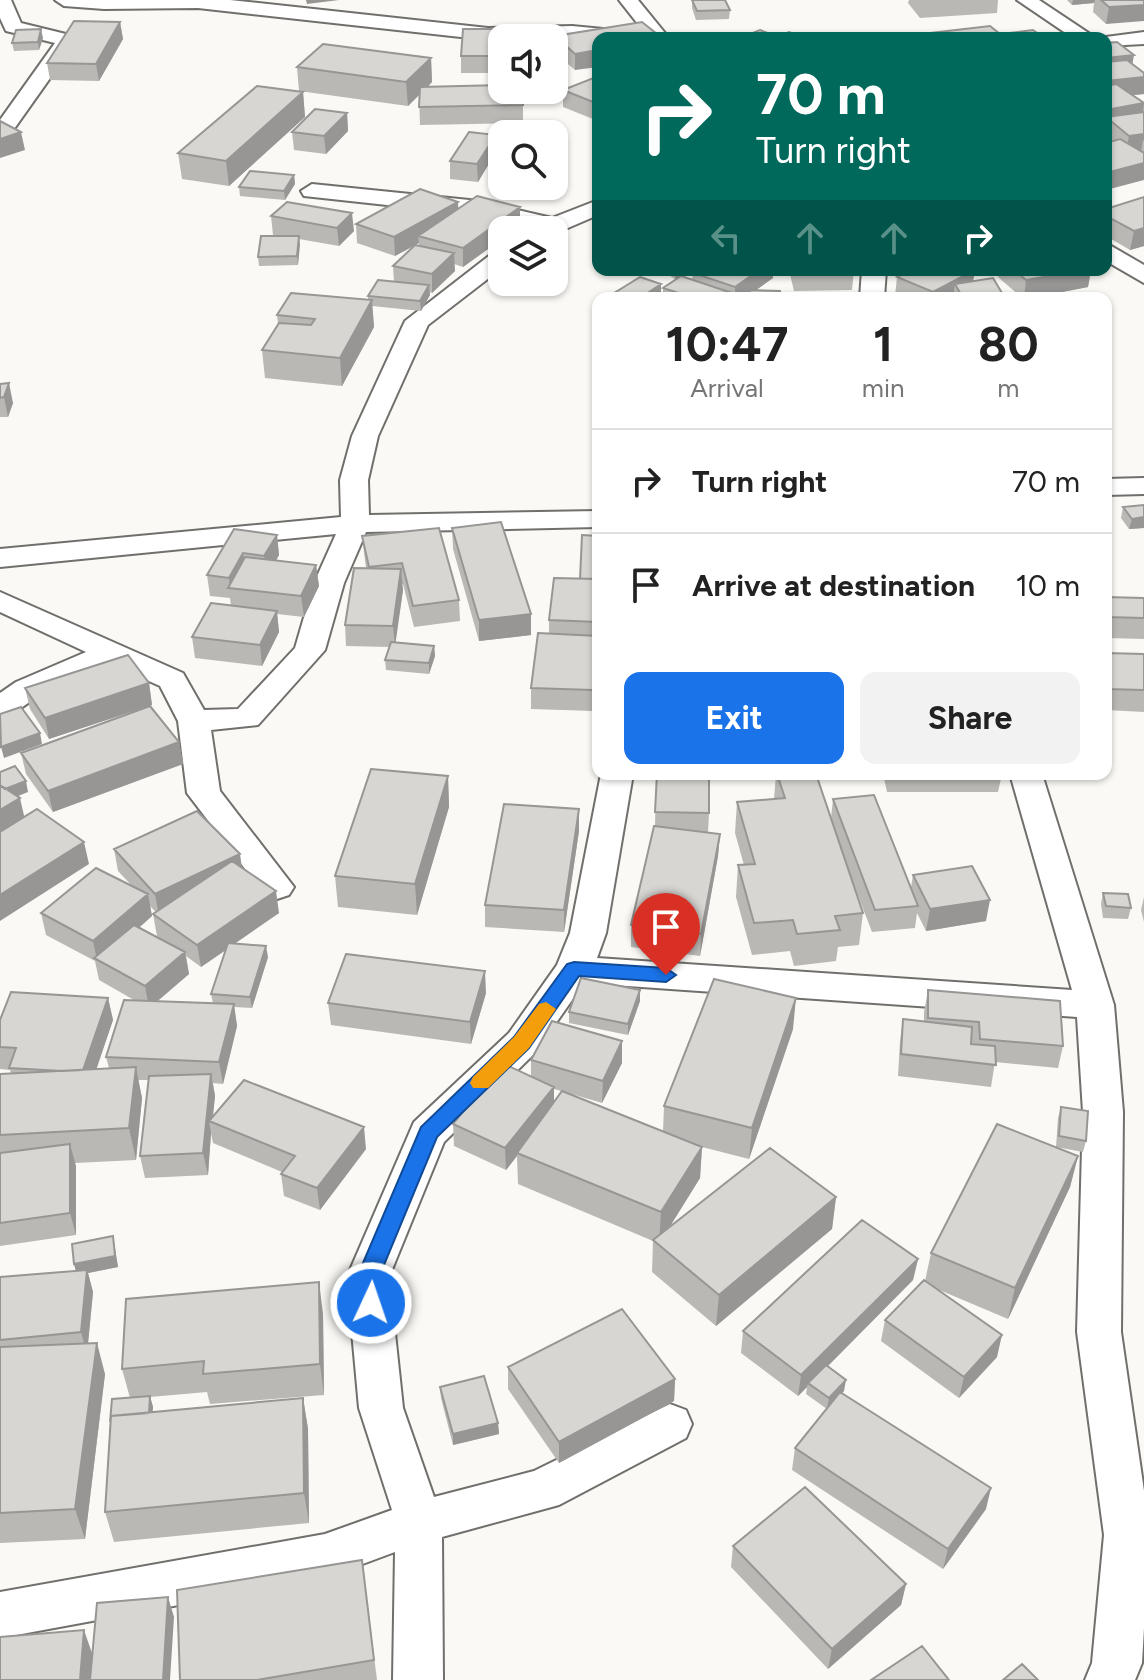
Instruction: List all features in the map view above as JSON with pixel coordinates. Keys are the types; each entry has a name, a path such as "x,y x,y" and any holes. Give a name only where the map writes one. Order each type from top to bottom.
{"street":[{"path":"2,0 13,27 67,40 7,125"},
{"path":"64,0 104,3 199,1 488,34 592,34"},
{"path":"628,0 654,32"},
{"path":"1026,0 1077,32"},
{"path":"1112,40 1144,38"},
{"path":"312,191 479,208 508,216"},
{"path":"568,219 592,209"},
{"path":"1112,254 1144,276"},
{"path":"194,721 247,718 310,650 329,583 355,524 354,480 365,436 417,321 488,268"},
{"path":"1112,487 1144,486"},
{"path":"0,558 355,524 592,519"},
{"path":"0,601 172,680 194,721 204,793 277,887"},
{"path":"0,708 27,689 112,652"},
{"path":"418,1680 419,1522 381,1408 368,1277 428,1133 522,1043 574,969 588,933 616,780"},
{"path":"1028,780 1095,1005 1103,1112 1099,1332 1127,1535 1117,1663 1110,1680"},
{"path":"574,969 1095,1005"},
{"path":"0,1615 325,1556 419,1522 543,1490 670,1424"}],"building":[{"path":"692,0 725,0 730,10 697,11"},
{"path":"1101,0 1144,0 1144,5 1109,7"},
{"path":"74,21 120,22 96,64 47,63"},
{"path":"642,22 654,32 592,32 592,51 575,54 568,48 568,34"},
{"path":"990,26 998,32 939,32"},
{"path":"41,29 38,42 12,43 16,30"},
{"path":"463,29 488,29 488,56 461,56"},
{"path":"1112,42 1117,42 1134,55 1112,57"},
{"path":"323,44 431,58 406,82 297,67"},
{"path":"1127,60 1144,73 1144,77 1112,80 1112,61"},
{"path":"592,79 592,102 568,92 568,88"},
{"path":"1116,84 1144,103 1112,109 1112,85"},
{"path":"488,85 488,104 523,105 419,107 420,87"},
{"path":"257,86 303,92 226,161 178,153"},
{"path":"315,109 347,113 324,136 292,132"},
{"path":"1144,112 1144,134 1129,136 1112,122 1112,116"},
{"path":"0,121 21,132 0,139"},
{"path":"469,132 488,134 488,147 477,164 450,161"},
{"path":"1120,139 1144,153 1144,163 1112,171 1112,141"},
{"path":"250,171 294,175 284,191 239,187"},
{"path":"420,189 458,202 394,237 356,224"},
{"path":"477,196 520,207 507,216 488,216 488,230 463,248 418,236"},
{"path":"1144,197 1144,228 1134,231 1112,219 1112,207"},
{"path":"287,202 352,213 337,228 271,216"},
{"path":"261,236 299,236 297,256 258,257"},
{"path":"415,245 454,253 432,274 393,266"},
{"path":"681,276 729,292 675,292 663,288"},
{"path":"702,276 751,276 735,287"},
{"path":"899,276 964,276 933,292"},
{"path":"1021,276 1049,276 1026,280"},
{"path":"640,277 661,284 649,292 616,292"},
{"path":"993,278 1001,292 960,292 955,284"},
{"path":"378,280 429,285 420,301 368,296"},
{"path":"750,290 780,291 780,292"},
{"path":"291,293 372,300 340,358 262,350 279,323 311,325 315,319 277,315"},
{"path":"9,383 4,397 0,398 0,384"},
{"path":"1144,505 1144,517 1132,519 1123,507"},
{"path":"501,522 531,614 479,620 452,528"},
{"path":"439,528 459,600 413,606 402,563 369,567 362,536"},
{"path":"234,529 277,535 264,556 243,553 229,578 207,575"},
{"path":"582,535 592,536 592,579 580,579"},
{"path":"245,557 316,565 301,596 228,588"},
{"path":"354,568 401,569 393,626 345,625"},
{"path":"554,578 592,579 592,622 549,620"},
{"path":"1112,597 1144,598 1144,618 1112,617"},
{"path":"211,603 277,611 260,645 192,637"},
{"path":"538,633 592,636 592,690 531,688"},
{"path":"391,642 434,646 429,663 385,660"},
{"path":"1112,653 1144,654 1144,690 1112,689"},
{"path":"128,655 149,683 45,718 25,688"},
{"path":"150,706 179,742 48,791 21,753"},
{"path":"21,707 40,733 1,747 0,714"},
{"path":"15,766 26,781 5,789 0,785 0,772"},
{"path":"371,769 448,776 415,884 335,876"},
{"path":"657,780 709,780 709,813 655,812"},
{"path":"779,780 818,780 863,913 835,916 840,930 797,934 793,920 754,923 738,865 755,864 737,802 785,798"},
{"path":"0,785 20,798 0,810"},
{"path":"874,795 918,906 875,910 833,799"},
{"path":"504,804 579,809 564,910 485,905"},
{"path":"37,809 84,842 0,895 0,832"},
{"path":"197,811 240,854 155,894 114,849"},
{"path":"654,826 720,834 701,934 631,925"},
{"path":"232,861 276,891 197,945 153,914"},
{"path":"972,866 990,900 930,909 913,875"},
{"path":"96,868 148,894 93,941 41,913"},
{"path":"1103,893 1128,894 1131,908 1106,906"},
{"path":"134,925 185,952 145,986 94,958"},
{"path":"228,943 266,946 250,997 211,994"},
{"path":"346,954 485,971 470,1022 328,1003"},
{"path":"581,978 640,990 628,1024 569,1012"},
{"path":"714,979 796,998 752,1128 664,1106"},
{"path":"928,990 1060,1001 1063,1046 980,1039 979,1022 928,1018"},
{"path":"11,992 108,998 83,1070 9,1068 16,1048 0,1047 0,1020"},
{"path":"124,1000 234,1004 219,1062 106,1057"},
{"path":"903,1019 972,1027 971,1044 995,1046 996,1065 901,1054"},
{"path":"552,1021 622,1041 603,1081 531,1060"},
{"path":"502,1063 554,1087 505,1148 453,1124"},
{"path":"136,1067 129,1128 0,1135 0,1074"},
{"path":"211,1074 203,1153 140,1156 149,1076"},
{"path":"244,1080 364,1127 317,1188 281,1174 295,1156 209,1121"},
{"path":"562,1091 702,1147 661,1212 517,1153"},
{"path":"1061,1107 1088,1111 1086,1141 1059,1136"},
{"path":"997,1124 1078,1156 1015,1288 931,1253"},
{"path":"70,1144 70,1213 0,1223 0,1153"},
{"path":"770,1148 836,1197 719,1295 653,1240"},
{"path":"862,1220 918,1259 801,1375 743,1331"},
{"path":"113,1236 115,1256 74,1264 72,1244"},
{"path":"87,1270 81,1332 0,1340 0,1277"},
{"path":"924,1280 1002,1335 964,1377 885,1320"},
{"path":"319,1282 320,1364 203,1374 204,1361 122,1369 126,1299"},
{"path":"622,1309 675,1379 559,1442 508,1367"},
{"path":"97,1343 75,1509 0,1513 0,1347"},
{"path":"826,1365 846,1380 829,1398 808,1383"},
{"path":"484,1376 498,1423 453,1434 440,1387"},
{"path":"840,1392 991,1488 948,1549 795,1448"},
{"path":"150,1396 149,1413 111,1416 110,1422 112,1399"},
{"path":"303,1398 304,1493 105,1512 111,1416"},
{"path":"805,1487 906,1584 832,1649 733,1546"},
{"path":"362,1560 374,1660 257,1680 180,1680 177,1590"},
{"path":"168,1597 163,1680 90,1680 97,1603"},
{"path":"84,1630 80,1680 0,1680 0,1637"},
{"path":"922,1646 949,1680 871,1680"},
{"path":"1022,1664 1038,1680 1003,1680"}],"slow traffic":[{"path":"480,1083 522,1043 546,1009"}],"route":[{"path":"371,1303 368,1277 396,1203 428,1133 522,1043 574,969 666,975"}]}
